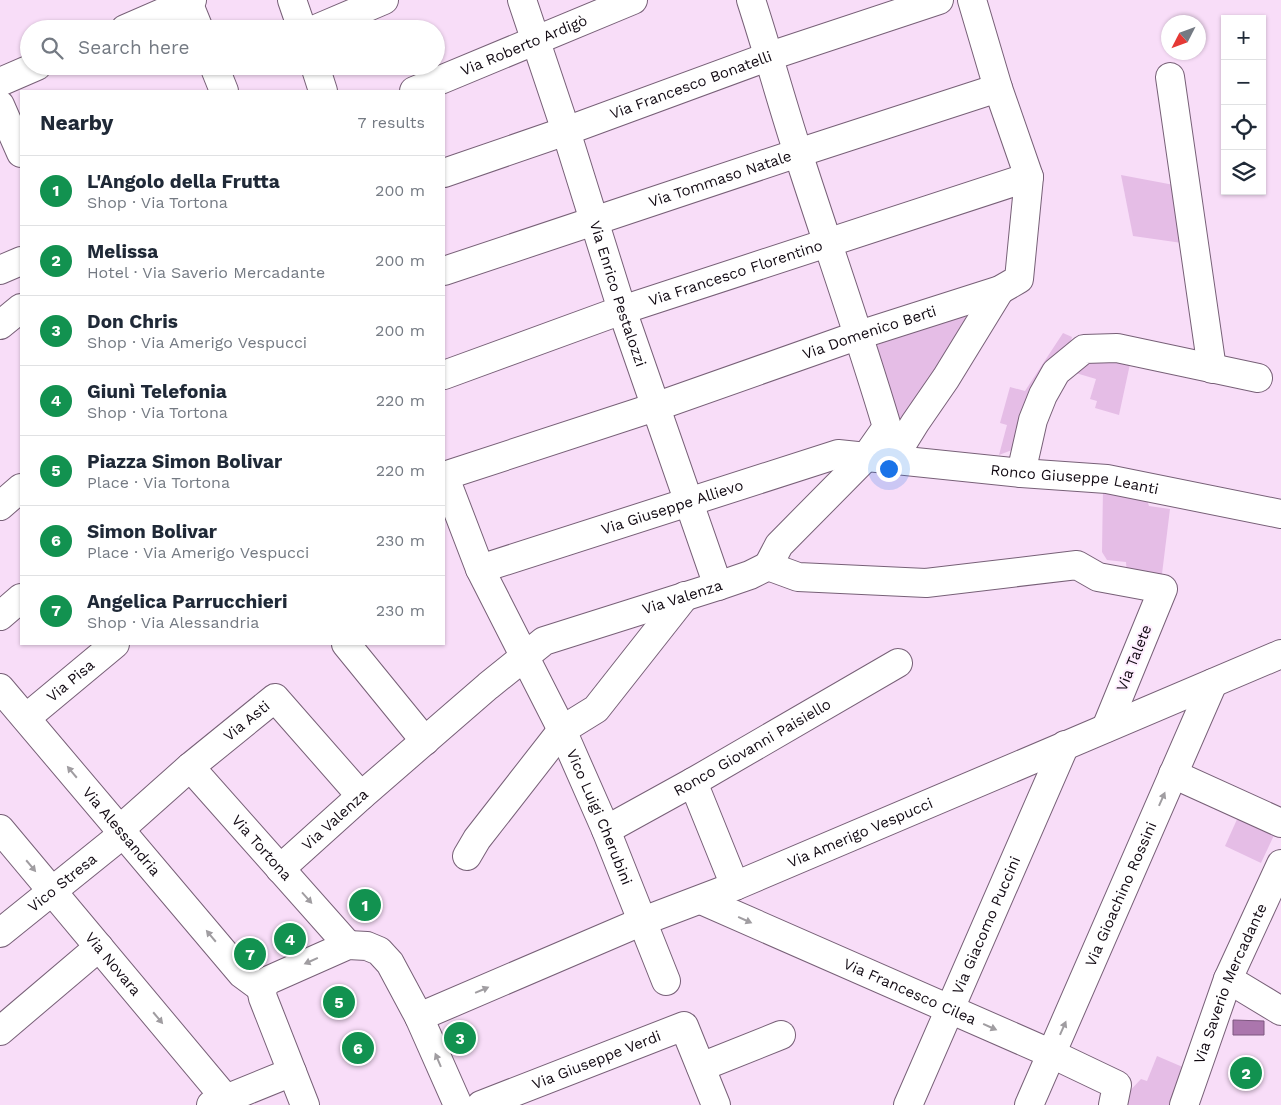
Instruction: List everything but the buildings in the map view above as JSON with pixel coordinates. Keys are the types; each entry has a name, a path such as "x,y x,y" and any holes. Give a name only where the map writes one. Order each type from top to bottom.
{"street":[{"path":"292,0 299,20"},
{"path":"337,20 384,0"},
{"name":"Via Enrico Pestalozzi","path":"522,0 566,131 622,310 718,586"},
{"name":"Via Roberto Ardigò","path":"416,90 633,0"},
{"path":"751,0 827,242 860,334 887,427 879,458"},
{"name":"Via Francesco Bonatelli","path":"445,173 566,131 770,56 939,0"},
{"name":"Via Domenico Berti","path":"445,482 860,334 1000,290 1019,279 1029,177 998,88 972,0"},
{"path":"146,20 190,1 196,20"},
{"path":"0,82 20,73"},
{"path":"218,75 224,90"},
{"path":"318,75 323,90"},
{"path":"1170,77 1212,369"},
{"name":"Via Tommaso Natale","path":"445,271 998,88"},
{"path":"0,105 20,150"},
{"name":"Via Francesco Florentino","path":"445,375 622,310 1029,177"},
{"path":"0,270 20,261"},
{"path":"768,566 779,545 879,458 915,423 946,378 1000,290"},
{"path":"0,325 20,309"},
{"path":"1021,473 1033,420 1043,395 1056,372 1084,350 1117,348 1258,378"},
{"name":"Via Giuseppe Allievo","path":"480,569 838,454 879,458"},
{"name":"Ronco Giuseppe Leanti","path":"879,458 1021,473 1107,479 1281,514"},
{"name":"Vico Luigi Cherubini","path":"445,482 480,569 562,730 606,830 666,981"},
{"path":"0,506 20,489"},
{"name":"Via Talete","path":"768,566 798,577 926,583 1077,565 1098,577 1163,589 1106,728"},
{"name":"Via Valenza","path":"280,869 361,796 544,641 718,586 750,575 768,566"},
{"path":"467,856 477,839 562,730 596,708 685,596"},
{"path":"0,616 20,599"},
{"name":"Via Pisa","path":"26,718 114,645"},
{"path":"347,645 425,741"},
{"name":"Via Amerigo Vespucci","path":"428,1013 643,921 735,886 1281,654"},
{"name":"Ronco Giovanni Paisiello","path":"606,830 693,782 898,663"},
{"name":"Via Gioachino Rossini","path":"1029,1105 1213,684"},
{"name":"Via Alessandria","path":"0,688 121,831 252,981"},
{"name":"Via Asti","path":"121,831 126,824 190,766 275,698 361,796"},
{"name":"Via Giacomo Puccini","path":"908,1105 1065,745"},
{"name":"Via Tortona","path":"190,766 341,936"},
{"path":"1174,774 1281,823"},
{"path":"693,782 735,886"},
{"name":"Via Novara","path":"0,829 99,947 218,1102"},
{"name":"Vico Stresa","path":"0,933 113,842 121,831"},
{"name":"Via Saverio Mercadante","path":"1184,1105 1228,979 1281,864"},
{"name":"Via Francesco Cilea","path":"700,900 1052,1054 1115,1095"},
{"path":"305,1105 283,1076 263,998 252,981 269,980 341,936 379,951 428,1013 458,1105"},
{"path":"0,1031 99,947"},
{"path":"1228,979 1281,1011"},
{"name":"Via Giuseppe Verdi","path":"480,1105 684,1026 701,1067"},
{"path":"716,1105 701,1067 781,1035"},
{"path":"218,1102 283,1076"}],"shaded area":[{"path":"1121,175 1174,185 1182,243 1133,236"},
{"path":"962,316 967,318 971,325 897,428 873,348 879,344"},
{"path":"1063,333 1072,337 1069,349 1012,450 999,455 1007,425 1000,423 1010,387 1025,391"},
{"path":"1104,358 1130,364 1119,415 1095,408 1097,401 1090,399 1096,379 1069,371 1078,364"},
{"path":"1103,489 1145,494 1149,506 1170,509 1161,582 1127,575 1126,562 1107,560 1102,552"},
{"path":"1239,815 1276,831 1261,863 1225,846"},
{"path":"1233,1020 1264,1021 1264,1035 1233,1035"},
{"path":"1157,1056 1185,1068 1172,1105 1125,1105 1126,1095 1141,1079 1147,1081"}],"place":[{"name":"L'Angolo della Frutta","path":"365,905"},
{"name":"Giunì Telefonia","path":"290,939"},
{"name":"Angelica Parrucchieri","path":"250,954"},
{"name":"Piazza Simon Bolivar","path":"339,1002"},
{"name":"Don Chris","path":"460,1038"},
{"name":"Simon Bolivar","path":"358,1048"},
{"name":"Melissa","path":"1246,1073"}]}
